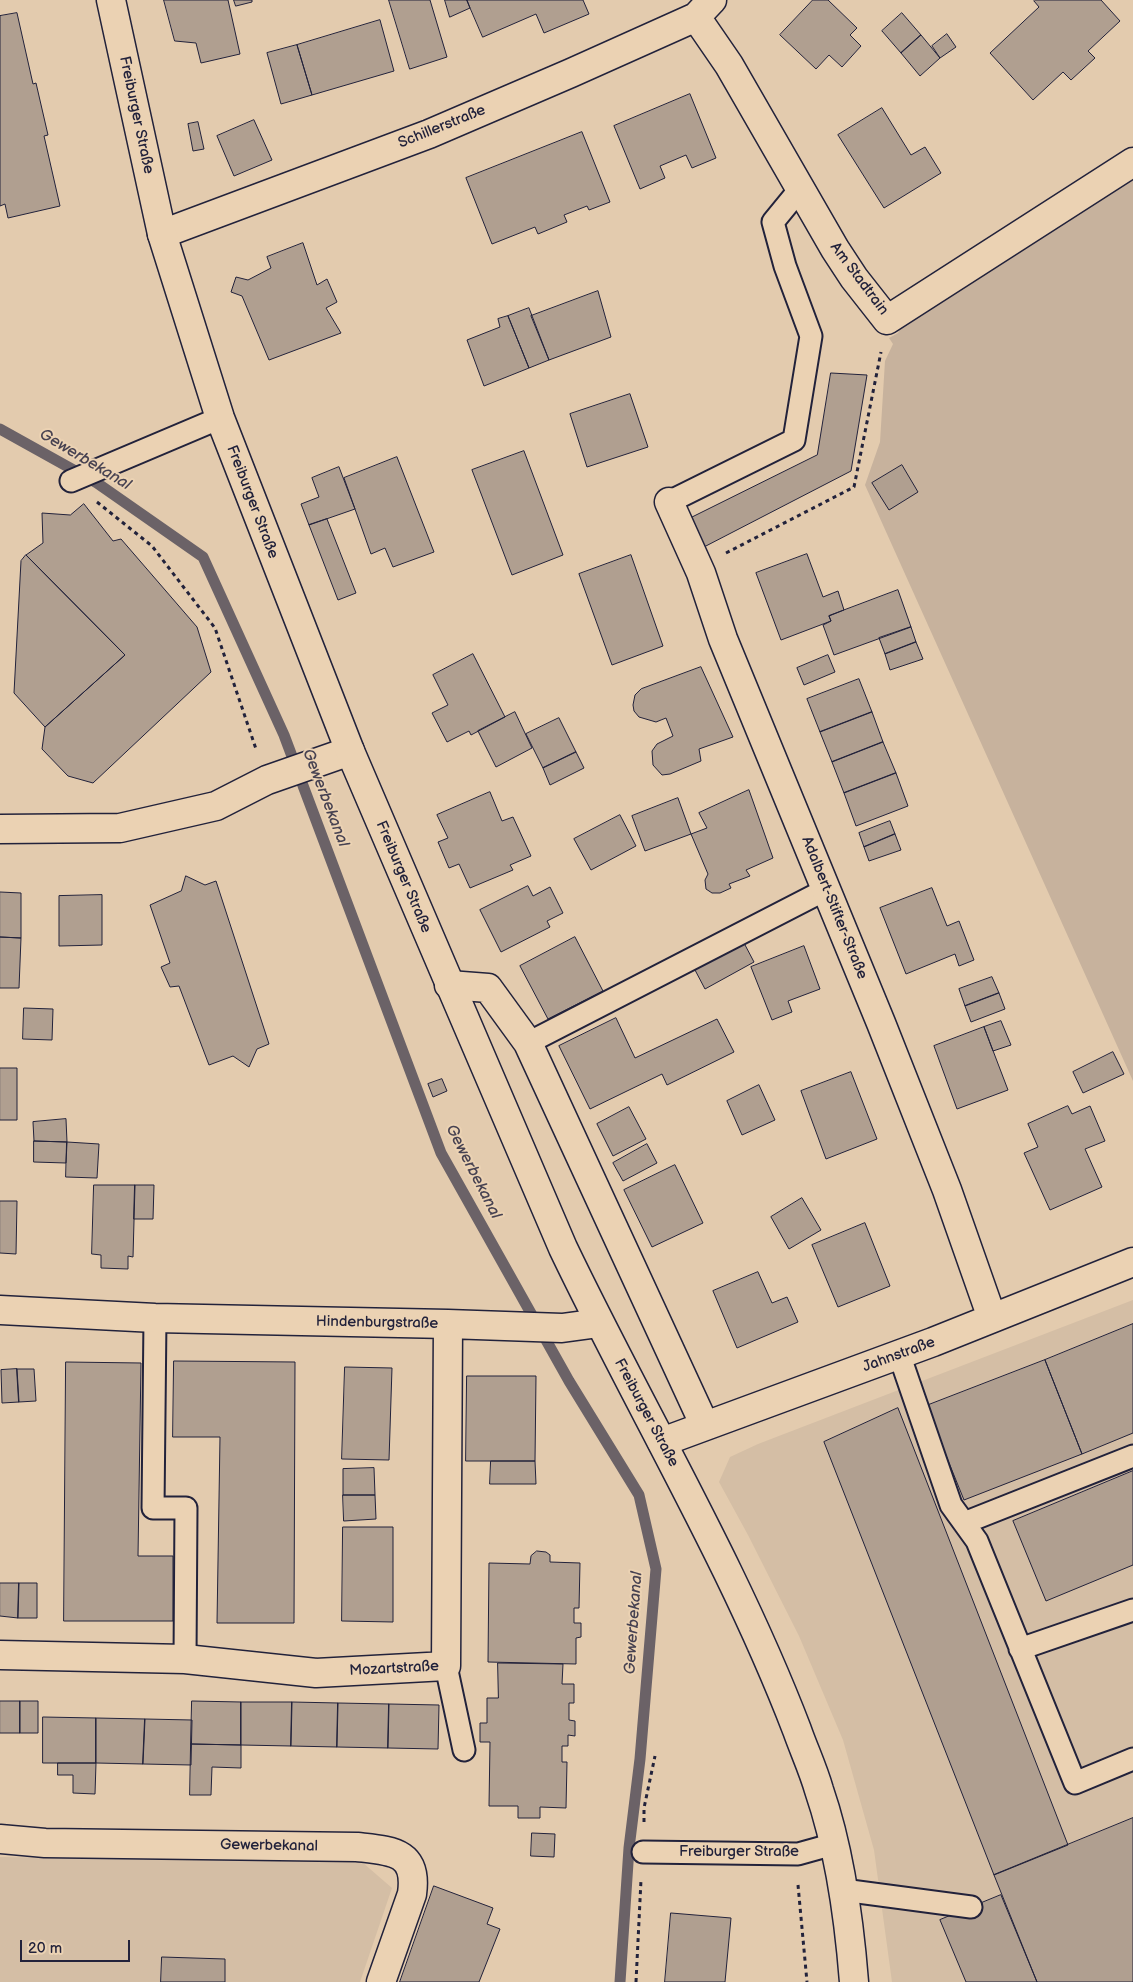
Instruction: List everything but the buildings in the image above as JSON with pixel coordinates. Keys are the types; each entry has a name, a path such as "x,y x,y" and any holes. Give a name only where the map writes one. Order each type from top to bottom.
{"street":[{"name":"Freiburger Straße","path":"111,0 162,234 220,418 350,751 563,1248 599,1323 718,1551 773,1668 820,1790 834,1844 843,1890 854,1982"},
{"name":"Schillerstraße","path":"162,234 429,134 571,73 704,8"},
{"name":"Am Stadtrain","path":"704,8 729,65 800,189 854,278 887,320 1133,162"},
{"name":"Adalbert-Stifter-Straße","path":"669,502 701,573 723,639 827,889 947,1190 992,1318"},
{"path":"0,829 120,828 216,806 266,780 350,751"},
{"path":"449,985 488,988 528,1043 705,1426"},
{"name":"Jahnstraße","path":"662,1442 900,1354 1133,1262"},
{"name":"Hindenburgstraße","path":"0,1310 155,1318 562,1328 599,1323"},
{"name":"Mozartstraße","path":"0,1655 185,1660 316,1673 446,1666 448,1324"},
{"name":"Gewerbekanal","path":"0,1839 45,1842 357,1847 379,1849 396,1854 406,1859 412,1869 414,1879 412,1894 381,1982"}],"lane":[{"path":"669,502 794,440 812,336 786,266 773,222 800,189"},
{"path":"71,481 220,418"},
{"path":"528,1043 827,889"},
{"path":"155,1318 153,1508 186,1508 185,1660"},
{"path":"900,1354 951,1505 978,1541 1075,1783 1133,1759"},
{"path":"964,1523 1133,1456"},
{"path":"1020,1648 1133,1610"},
{"path":"446,1666 464,1750"},
{"name":"Freiburger Straße","path":"643,1852 798,1854 834,1844"},
{"path":"843,1890 971,1907"}],"path":[{"path":"701,573 718,557 854,487 887,320"},
{"path":"71,481 152,546 215,628 266,780"},
{"path":"798,1854 798,1895 807,1982"}],"shaded area":[{"path":"1133,169 1133,1081 865,485 880,442 885,361 893,344 889,338 898,333 901,326"},
{"path":"1133,1300 1133,1982 892,1982 874,1850 843,1740 799,1636 719,1482 730,1457 758,1444"},
{"path":"0,1857 362,1862 392,1888 360,1982 0,1982"}],"waterway":[{"name":"Gewerbekanal","path":"0,429 97,483 203,557 284,735 441,1153 569,1381 639,1495 656,1569 640,1759 629,1848 620,1982"}]}
